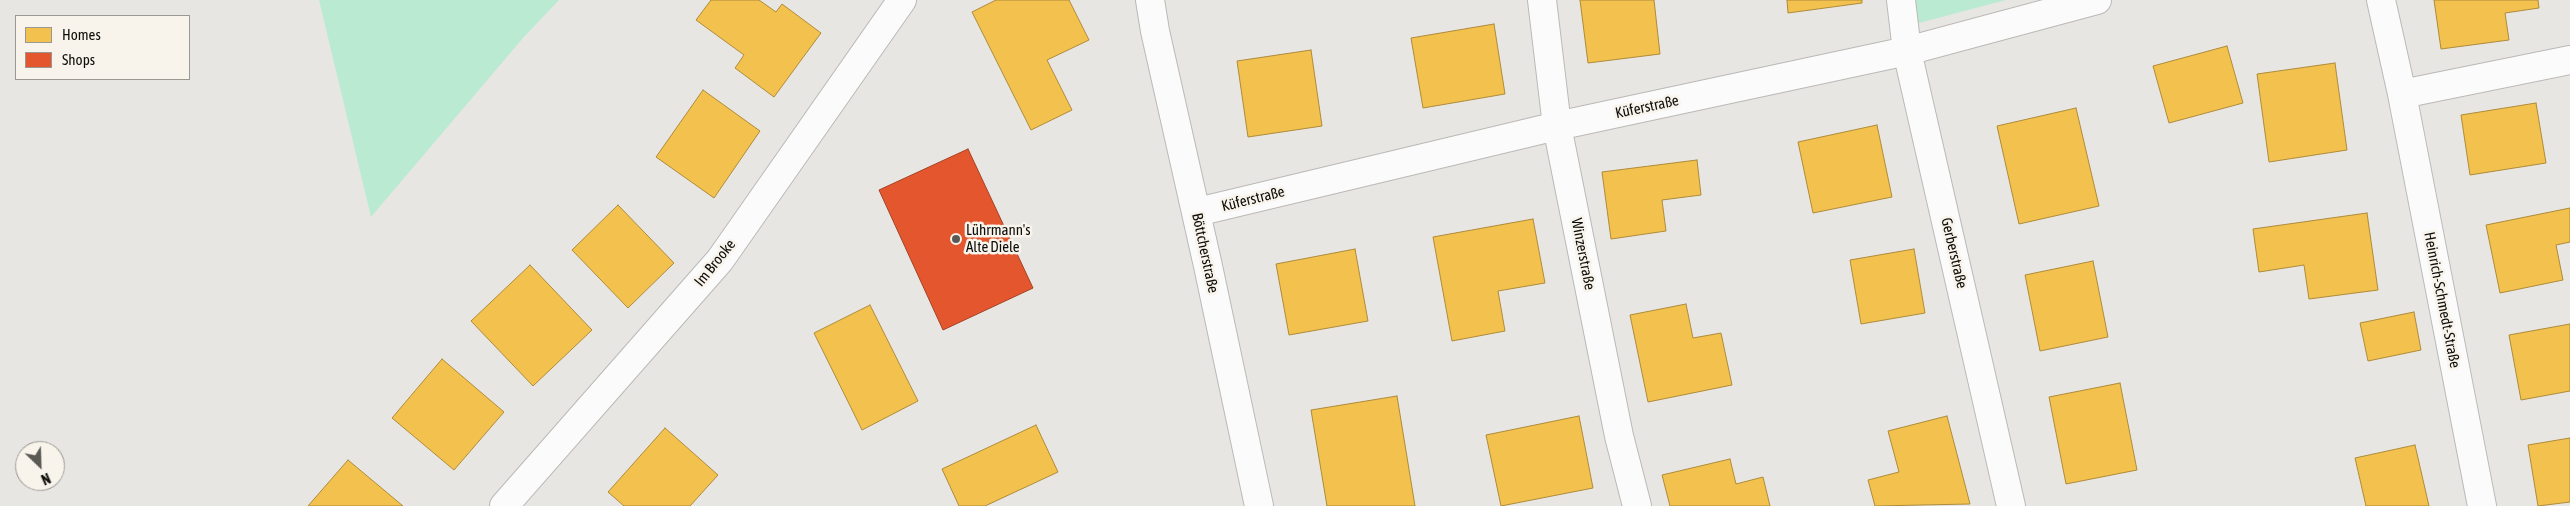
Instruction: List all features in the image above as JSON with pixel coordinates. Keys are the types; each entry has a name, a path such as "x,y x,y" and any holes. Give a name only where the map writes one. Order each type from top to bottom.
{"street":[{"name":"Im Brooke","path":"504,506 720,260 902,0"},
{"name":"Böttcherstraße","path":"1150,0 1155,31 1197,212 1259,506"},
{"name":"Winzerstraße","path":"1542,0 1557,126 1619,436 1637,506"},
{"name":"Gerberstraße","path":"1901,0 1907,51 2011,506"},
{"name":"Küferstraße","path":"1197,212 1557,126 1907,51 2097,0"},
{"name":"Heinrich-Schmedt-Straße","path":"2381,0 2402,94 2482,506"},
{"path":"2402,94 2570,60"}],"green space":[{"path":"319,0 559,0 523,38 371,217"},
{"path":"1903,0 2006,0 1904,27"}],"building: Homes":[{"path":"711,0 759,0 776,12 782,4 821,33 774,97 735,68 744,55 696,20"},
{"path":"996,0 1069,0 1089,40 1047,60 1072,110 1031,130 972,12"},
{"path":"1580,0 1654,0 1660,54 1588,63"},
{"path":"1787,0 1862,0 1862,3 1788,13"},
{"path":"2434,0 2538,0 2539,8 2505,13 2509,40 2441,49"},
{"path":"1494,24 1505,94 1423,108 1411,38"},
{"path":"2227,46 2243,103 2169,123 2153,66"},
{"path":"1311,50 1322,126 1248,137 1237,61"},
{"path":"2335,63 2347,150 2269,162 2257,74"},
{"path":"703,90 760,131 714,198 656,157"},
{"path":"2536,103 2546,163 2470,175 2461,115"},
{"path":"2076,108 2099,206 2019,224 1997,126"},
{"path":"1877,125 1892,197 1813,213 1798,142"},
{"path":"1697,160 1701,195 1662,200 1666,231 1611,239 1602,172"},
{"path":"618,205 674,263 628,308 572,250"},
{"path":"2570,208 2570,242 2556,245 2563,280 2500,293 2486,225"},
{"path":"2367,213 2378,290 2309,299 2304,265 2259,272 2253,229"},
{"path":"1533,219 1545,283 1498,291 1505,331 1452,341 1433,237"},
{"path":"1355,249 1368,321 1289,335 1276,264"},
{"path":"1914,249 1925,313 1861,324 1850,260"},
{"path":"2093,261 2108,337 2040,351 2025,275"},
{"path":"530,265 592,330 533,386 471,321"},
{"path":"1686,304 1693,338 1721,333 1732,385 1648,402 1630,315"},
{"path":"870,305 918,401 862,430 814,333"},
{"path":"2414,312 2421,350 2368,361 2360,323"},
{"path":"2570,324 2570,391 2521,400 2509,335"},
{"path":"442,359 504,412 454,470 392,418"},
{"path":"2120,383 2137,470 2066,484 2049,397"},
{"path":"1397,396 1415,506 1327,506 1311,410"},
{"path":"1579,416 1593,488 1501,506 1486,435"},
{"path":"1947,416 1970,504 1875,506 1868,480 1899,472 1888,431"},
{"path":"1036,425 1058,472 985,506 959,506 942,469"},
{"path":"665,428 718,475 690,506 624,506 608,492"},
{"path":"2570,438 2570,502 2538,506 2528,445"},
{"path":"2415,445 2429,506 2366,506 2355,458"},
{"path":"1730,459 1736,484 1763,477 1770,506 1670,506 1662,475"},
{"path":"348,460 403,506 308,506"}],"building: Shops":[{"name":"Lührmann's Alte Diele","path":"968,149 1033,288 943,330 879,190"}],"place":[{"name":"Lührmann's Alte Diele","path":"956,239"}]}
